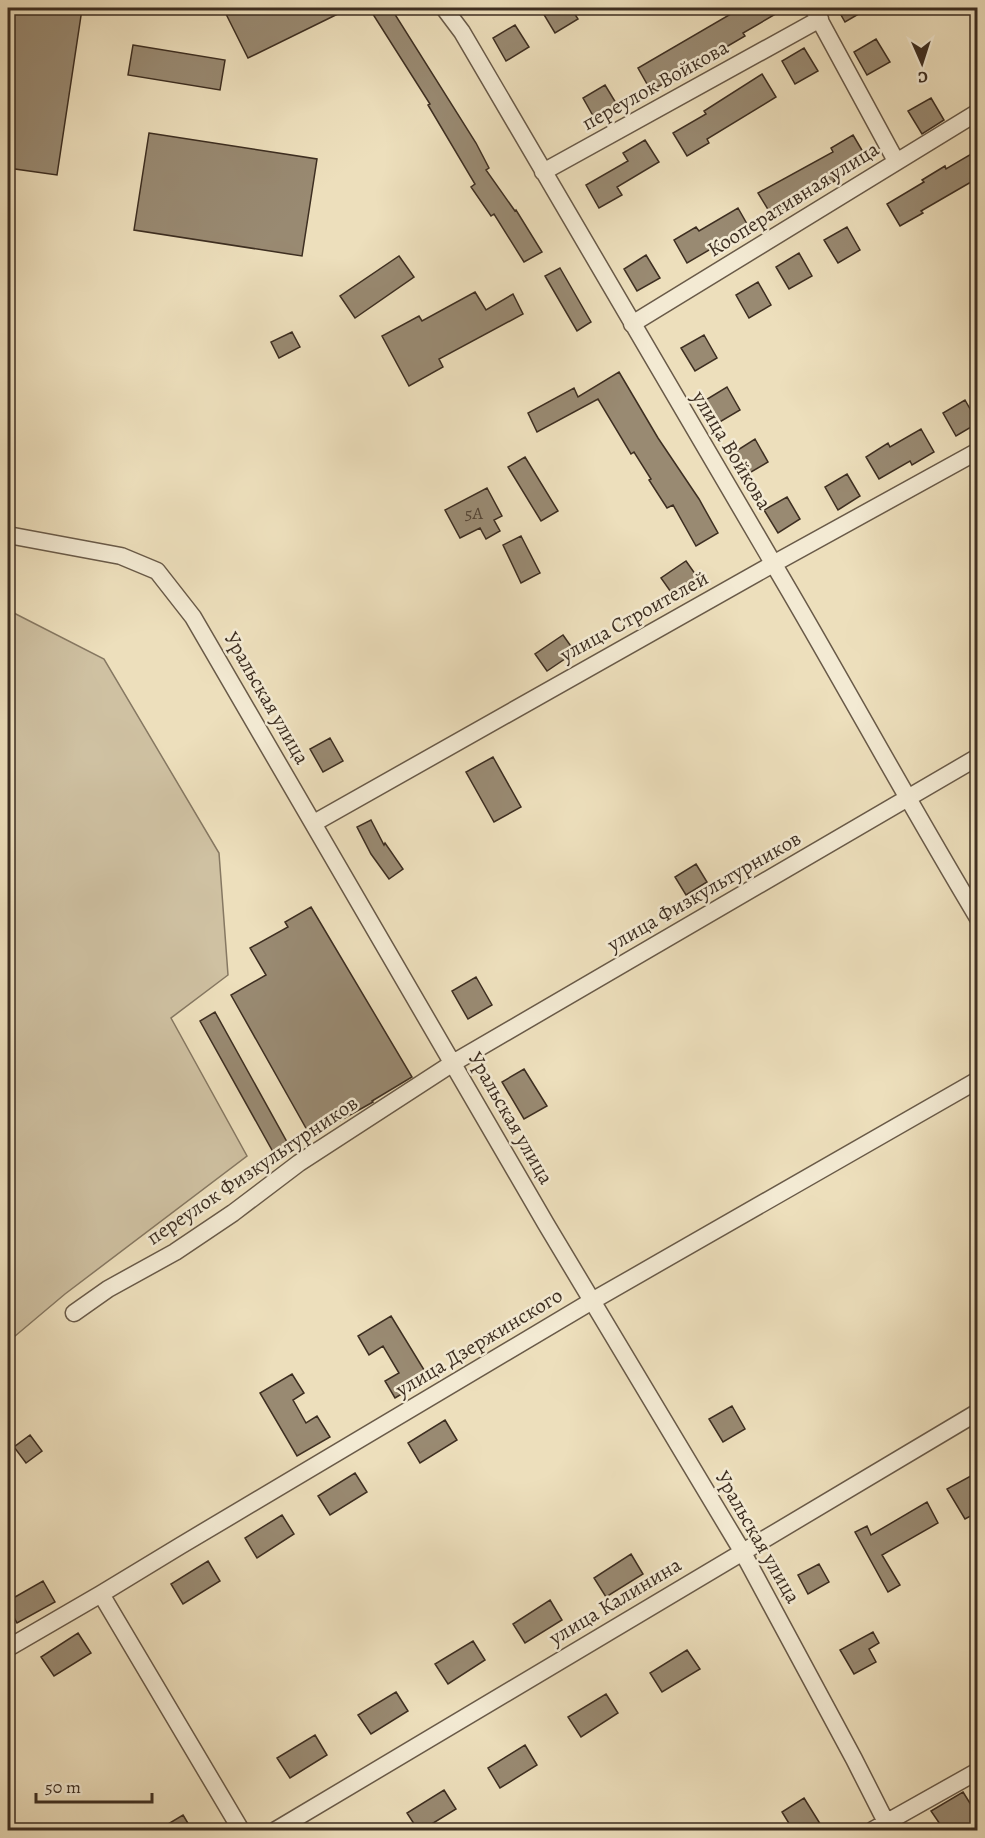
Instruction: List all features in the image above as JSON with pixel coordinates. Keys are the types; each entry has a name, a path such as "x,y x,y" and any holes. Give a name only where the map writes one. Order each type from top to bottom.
{"street":[{"name":"улица Войкова","path":"444,8 462,32 978,918"},
{"name":"переулок Войкова","path":"543,172 816,13"},
{"path":"816,13 896,161"},
{"name":"Кооперативная улица","path":"632,324 978,112"},
{"name":"улица Строителей","path":"314,823 978,451"},
{"name":"Уральская улица","path":"8,535 121,556 157,571 193,617 592,1301 741,1551 854,1759 883,1828"},
{"name":"улица Физкультурников","path":"453,1063 978,757"},
{"name":"переулок Физкультурников","path":"74,1313 108,1289 175,1252 233,1214 299,1162 453,1063"},
{"name":"улица Дзержинского","path":"8,1647 101,1594 592,1301 978,1080"},
{"name":"улица Калинина","path":"276,1830 741,1551 978,1412"},
{"path":"101,1594 241,1830"},
{"path":"883,1828 978,1771"}],"shaded area":[{"path":"8,610 104,659 219,853 228,975 171,1018 247,1156 65,1294 8,1342"}],"building":[{"path":"8,8 82,9 57,175 8,168"},
{"path":"223,8 350,8 248,58"},
{"path":"369,8 391,8 476,143 489,168 486,170 516,210 542,252 524,262 494,214 491,216 471,187 475,184 428,105 430,104"},
{"path":"540,8 571,8 578,19 555,33"},
{"path":"741,8 786,8 743,33 745,36 651,91 638,68"},
{"path":"837,8 869,8 845,22"},
{"path":"515,25 529,47 506,61 493,38"},
{"path":"876,39 890,62 867,75 854,52"},
{"path":"133,45 225,60 220,90 128,75"},
{"path":"804,48 818,71 795,84 782,61"},
{"path":"762,74 776,97 707,139 709,143 687,156 673,133 706,114 704,111"},
{"path":"605,85 619,108 596,121 583,98"},
{"path":"931,98 944,120 922,134 908,111"},
{"path":"149,133 317,159 302,256 134,230"},
{"path":"853,135 866,157 833,177 835,181 772,216 758,193 833,152 831,148"},
{"path":"645,140 659,162 617,187 622,195 599,208 586,185 628,161 623,153"},
{"path":"978,150 978,178 900,226 887,204 924,182 922,180 945,166 946,169"},
{"path":"738,208 751,231 729,244 726,240 687,263 674,240 696,227 699,231"},
{"path":"847,227 860,250 838,263 824,240"},
{"path":"799,253 812,276 789,289 776,267"},
{"path":"646,255 660,278 637,291 624,269"},
{"path":"399,256 414,277 355,318 340,296"},
{"path":"560,268 591,322 577,331 545,276"},
{"path":"758,282 771,305 749,318 736,295"},
{"path":"475,292 486,310 513,294 523,314 439,359 443,367 409,386 382,336 419,316 422,321"},
{"path":"292,332 300,347 279,358 271,342"},
{"path":"704,335 717,358 695,371 681,348"},
{"path":"619,372 718,533 696,546 673,505 667,508 634,452 631,454 598,399 537,432 528,413 574,388 578,397"},
{"path":"727,387 740,410 718,423 704,401"},
{"path":"965,400 978,423 956,436 943,413"},
{"path":"921,429 934,452 912,465 910,461 879,479 866,457 888,443 890,447"},
{"path":"755,439 768,462 746,475 733,453"},
{"path":"525,457 558,511 541,521 508,467"},
{"path":"847,474 860,496 838,510 825,487"},
{"path":"487,488 502,516 494,520 500,531 486,539 480,528 460,538 445,510"},
{"path":"787,497 800,519 778,533 764,510"},
{"path":"521,536 540,573 521,583 503,545"},
{"path":"686,561 698,578 673,595 661,578"},
{"path":"563,635 575,652 547,671 535,654"},
{"path":"330,738 343,761 323,772 310,749"},
{"path":"493,757 521,807 494,822 466,772"},
{"path":"371,820 384,845 385,843 403,869 389,879 371,854 357,827"},
{"path":"696,864 707,882 686,895 675,877"},
{"path":"311,907 412,1077 311,1137 231,995 266,975 250,948 288,927 285,922"},
{"path":"476,977 492,1005 468,1019 452,991"},
{"path":"215,1012 292,1151 277,1159 200,1021"},
{"path":"524,1069 547,1106 524,1119 502,1082"},
{"path":"391,1316 429,1378 395,1398 385,1381 399,1373 383,1346 369,1355 358,1336"},
{"path":"292,1374 304,1393 293,1400 306,1423 317,1416 330,1437 297,1456 260,1393"},
{"path":"732,1406 745,1429 723,1442 709,1419"},
{"path":"445,1420 457,1440 420,1463 408,1443"},
{"path":"30,1435 42,1451 26,1463 14,1447"},
{"path":"978,1472 978,1512 965,1519 947,1489"},
{"path":"355,1473 367,1492 330,1515 318,1496"},
{"path":"927,1502 938,1523 882,1555 900,1585 888,1592 855,1532 867,1526 871,1535"},
{"path":"282,1515 294,1534 257,1558 245,1538"},
{"path":"631,1554 643,1574 606,1597 594,1578"},
{"path":"208,1561 220,1581 183,1604 171,1584"},
{"path":"819,1564 829,1582 808,1594 798,1575"},
{"path":"43,1581 55,1602 17,1623 8,1606 8,1601"},
{"path":"550,1600 562,1620 525,1643 513,1624"},
{"path":"873,1632 879,1643 869,1649 876,1662 854,1674 840,1650"},
{"path":"78,1633 91,1653 54,1676 41,1657"},
{"path":"473,1641 485,1660 448,1684 435,1664"},
{"path":"687,1650 700,1669 662,1692 650,1673"},
{"path":"396,1692 408,1711 371,1734 358,1715"},
{"path":"606,1694 618,1713 581,1737 568,1717"},
{"path":"315,1735 327,1755 290,1778 277,1758"},
{"path":"525,1745 537,1765 500,1788 488,1768"},
{"path":"444,1790 456,1809 422,1830 418,1830 407,1813"},
{"path":"963,1792 978,1816 978,1830 944,1830 931,1811"},
{"path":"804,1798 824,1830 793,1830 782,1812"},
{"path":"183,1815 192,1830 158,1830"}]}
